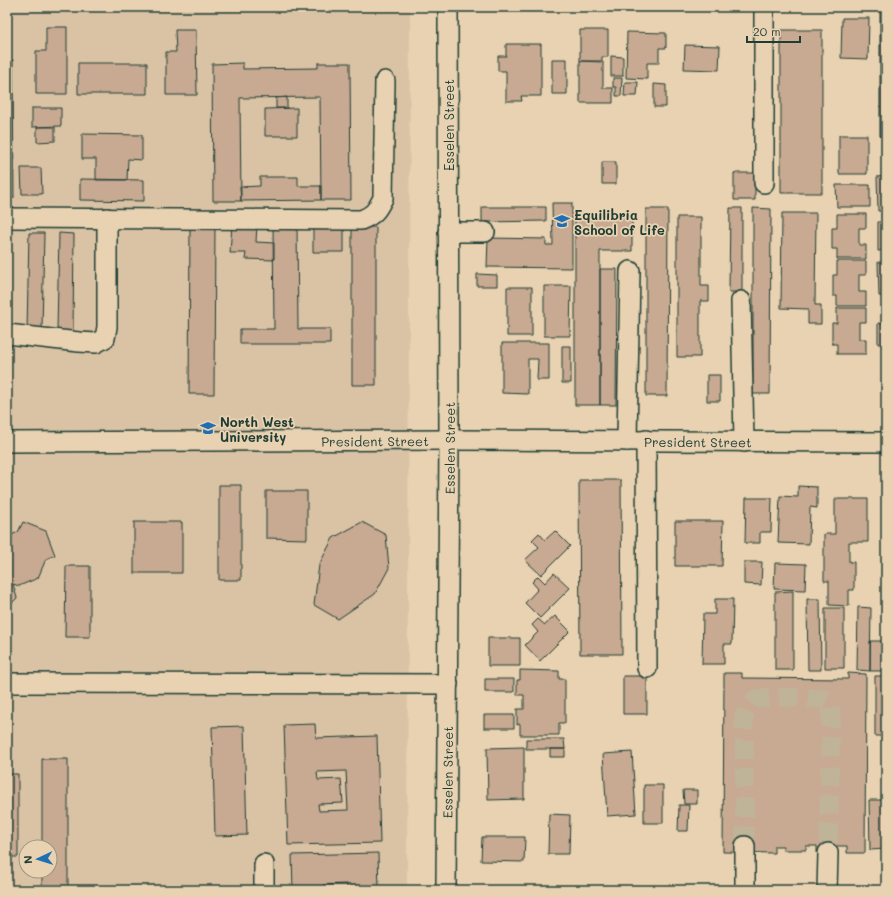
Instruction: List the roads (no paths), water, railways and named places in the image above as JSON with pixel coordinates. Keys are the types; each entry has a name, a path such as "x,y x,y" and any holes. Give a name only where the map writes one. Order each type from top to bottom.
{"street":[{"name":"Esselen Street","path":"446,890 449,440 448,7"},
{"path":"764,7 764,182"},
{"path":"7,218 361,220 371,216 378,209 383,198 385,81"},
{"path":"7,334 96,343 104,338 107,327 107,218"},
{"path":"448,232 485,232"},
{"path":"627,441 630,271"},
{"path":"741,301 744,442"},
{"name":"President Street","path":"7,442 449,440 886,442"},
{"path":"646,440 647,668"},
{"path":"7,683 448,684"},
{"path":"745,846 745,890"},
{"path":"827,890 828,853"},
{"path":"264,864 264,890"}],"tunnel":[{"path":"745,846 744,716 751,704 757,699 770,697 824,699 829,701 831,710 828,853"}],"place":[{"name":"Equilibria School of Life","path":"562,221"},
{"name":"North West University","path":"208,428"}]}
